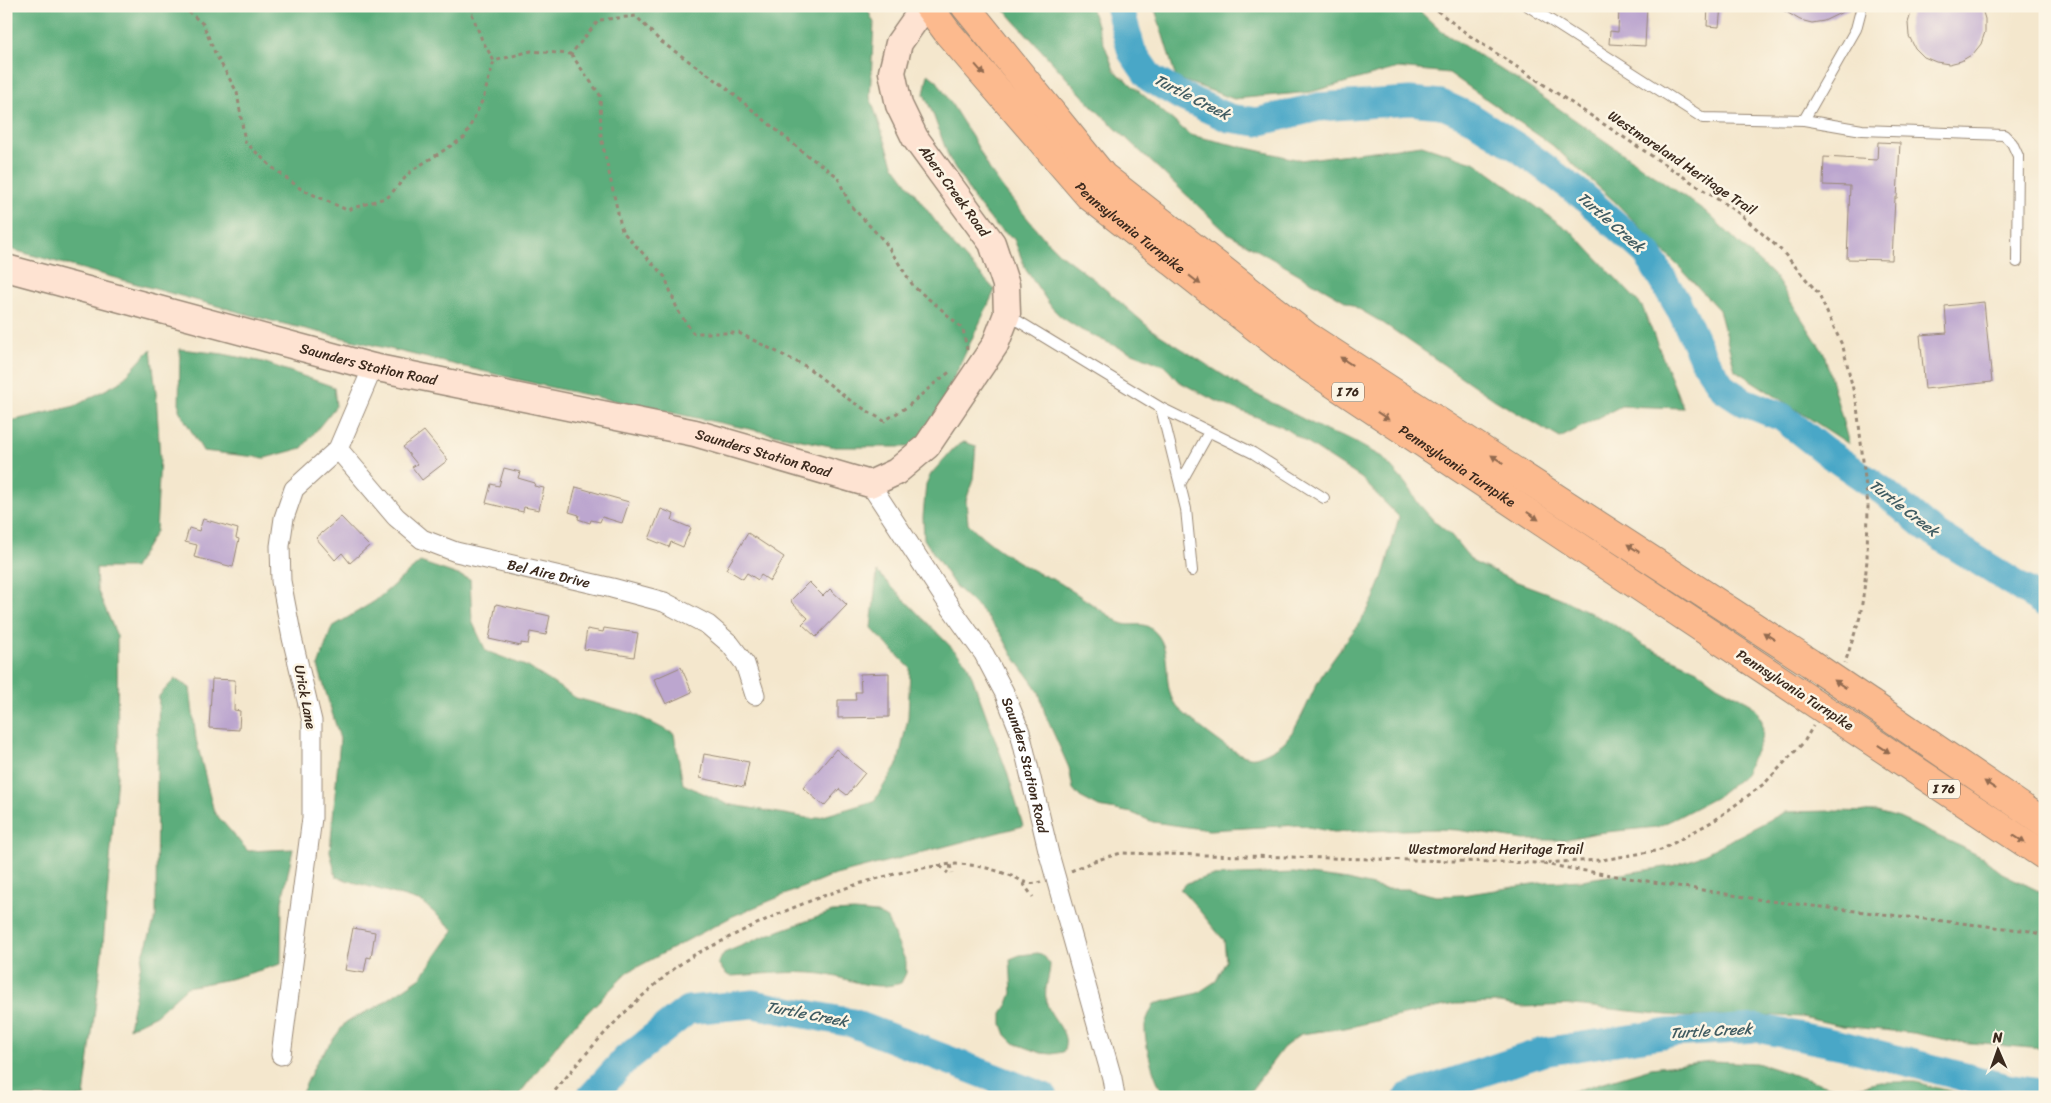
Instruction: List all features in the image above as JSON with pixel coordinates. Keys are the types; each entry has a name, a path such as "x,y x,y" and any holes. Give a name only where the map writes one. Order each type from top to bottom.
{"highway":[{"name":"Pennsylvania Turnpike","path":"927,6 948,33 1089,196 1295,358 2045,856"},
{"name":"Pennsylvania Turnpike","path":"970,13 1103,176 1307,336 1810,663 2045,823"}],"street":[{"name":"Abers Creek Road","path":"870,484 896,472 927,446 995,345 1007,314 1006,285 992,243 915,138 899,105 892,72 899,43 927,6"},
{"name":"Saunders Station Road","path":"6,268 373,366 695,434 870,484 951,608 984,654 1004,692 1020,732 1055,877 1116,1097"},
{"name":"Urick Lane","path":"281,1055 312,818 312,721 292,638 281,581 280,546 284,518 294,490 338,449 373,366"},
{"name":"Bel Aire Drive","path":"338,449 396,517 422,539 456,552 664,602 708,626 730,644 745,664 756,695"}],"lane":[{"path":"1528,6 1703,118 1804,120 1862,130 2004,135 2012,143 2018,156 2017,262"},
{"path":"1804,120 1856,29 1862,6"},
{"path":"1007,314 1161,408 1253,453 1324,498"},
{"path":"1161,408 1186,509 1192,571"},
{"path":"1180,484 1209,432"}],"path":[{"path":"182,6 204,24 215,53 237,92 245,142 273,168 301,189 347,210 388,197 411,171 464,137 483,100 494,61 482,40 469,6"},
{"name":"Westmoreland Heritage Trail","path":"1431,6 1470,36 1740,214 1782,251 1818,293 1844,347 1857,406 1868,506 1867,560 1864,590 1853,644 1843,668"},
{"path":"571,54 600,20 636,16 660,41 718,82 804,154 837,176 850,205 885,242 914,287 963,328 967,350 966,356"},
{"path":"494,61 530,51 571,54"},
{"path":"571,54 600,95 601,137 622,231 665,277 678,311 693,333 739,333 807,368 851,401 884,420 908,407 935,383 957,368"},
{"name":"Westmoreland Heritage Trail","path":"550,1097 586,1052 626,1011 684,961 750,927 822,896 894,874 950,865 978,866 1008,874 1023,882 1033,884 1121,853 1537,863 1602,860 1661,850 1715,820 1765,783 1804,742 1814,725"},
{"path":"1537,863 1768,901 2030,931 2045,936"},
{"path":"940,866 950,873 950,865"},
{"path":"1023,882 1032,897"}],"green space":[{"path":"6,6 866,6 874,23 870,97 893,164 953,245 995,290 935,418 913,447 835,447 549,387 272,321 6,248"},
{"path":"1001,6 1090,6 1114,70 1190,135 1300,160 1422,145 1476,163 1574,234 1642,306 1683,408 1621,406 1560,438 1495,400 1383,323 1226,232 1093,107"},
{"path":"1154,6 1414,6 1441,31 1528,87 1705,211 1775,277 1824,353 1849,444 1735,370 1719,310 1683,271 1614,201 1552,145 1449,73 1398,68 1311,92 1234,99 1176,78"},
{"path":"928,74 937,81 974,140 991,172 1043,237 1060,254 1097,282 1152,330 1242,387 1328,432 1349,439 1382,457 1406,484 1418,503 1434,521 1451,535 1473,562 1512,580 1558,597 1613,624 1643,645 1697,670 1717,685 1749,702 1757,711 1762,721 1763,733 1745,774 1718,796 1657,827 1597,833 1562,840 1524,840 1457,830 1436,829 1333,832 1299,825 1209,830 1153,822 1132,813 1099,807 1080,797 1073,789 1069,768 1045,714 1039,692 1012,654 1001,634 980,609 955,586 924,539 923,517 926,484 931,474 954,448 964,442 976,446 973,479 966,501 968,523 983,537 1009,556 1036,572 1055,580 1120,623 1143,625 1151,628 1165,650 1168,682 1173,702 1205,731 1227,747 1247,757 1259,756 1279,746 1297,725 1317,683 1361,621 1374,598 1385,569 1399,517 1361,478 1281,426 1208,397 1178,381 1165,366 1081,330 1060,316 1052,308 1026,270 1014,239 995,225 974,199 949,158 924,94"},
{"path":"151,349 160,459 156,531 134,568 96,568 97,589 117,636 118,764 103,945 84,1097 6,1097 6,422 75,406 120,382"},
{"path":"180,349 223,354 263,362 334,387 336,406 302,448 265,458 203,451 179,410"},
{"path":"420,562 470,579 472,621 486,651 528,667 576,698 632,713 674,734 683,784 727,804 813,819 874,801 898,763 908,718 910,668 871,628 877,572 967,663 1007,772 1023,826 828,877 733,916 628,972 564,1036 517,1097 300,1097 317,1061 346,1022 378,1006 421,977 454,930 422,902 336,877 330,851 340,739 318,666 332,627 375,601"},
{"path":"175,679 190,688 196,739 214,812 248,851 293,849 282,901 281,964 230,979 187,987 156,1015 129,1028 142,958 156,916 159,696"},
{"path":"1785,812 1877,812 1899,818 1962,847 1983,858 2002,873 2045,894 2045,1049 1957,1042 1913,1033 1842,1026 1802,1017 1757,1015 1687,1017 1573,1005 1522,1007 1499,1003 1454,1004 1345,1028 1301,1034 1283,1048 1246,1097 1166,1097 1158,1083 1151,1063 1145,1033 1145,1026 1154,1004 1198,993 1216,981 1226,961 1224,940 1180,889 1187,883 1210,876 1294,873 1348,880 1385,889 1408,889 1436,896 1463,895 1672,866 1694,859"},
{"path":"832,912 877,913 887,919 906,962 906,973 901,983 881,986 871,985 810,973 729,976 718,963 724,953 767,935"},
{"path":"1038,953 1043,955 1050,964 1046,999 1051,1013 1063,1031 1065,1045 1063,1052 1041,1053 1014,1043 1006,1035 1002,1024 1002,1013 1012,993 1010,959 1020,955"},
{"path":"1711,1061 1757,1063 1835,1088 1847,1089 1880,1082 1915,1082 1973,1097 1544,1097 1577,1090 1651,1068"}],"building":[{"path":"1632,6 1647,6 1645,46 1609,44 1610,31 1618,32 1619,8 1631,9"},
{"path":"1708,6 1721,6 1719,27 1707,26"},
{"path":"1776,6 1855,6 1824,21 1812,23 1800,20"},
{"path":"1913,6 1981,6 1985,19 1985,32 1981,44 1973,54 1961,61 1949,64 1936,62 1924,57 1915,48 1909,36 1908,23"},
{"path":"1878,142 1900,143 1892,260 1847,259 1850,186 1823,185 1824,157 1877,160"},
{"path":"1984,302 1992,382 1925,389 1920,335 1947,333 1945,306"},
{"path":"424,431 448,460 422,480 412,467 417,464 403,447"},
{"path":"504,468 520,472 518,478 535,483 534,486 544,488 539,510 524,507 523,512 486,503 491,484 499,486"},
{"path":"576,487 629,502 622,523 602,517 600,522 591,520 590,523 578,519 579,515 569,512"},
{"path":"661,509 674,514 672,520 691,528 683,547 671,542 669,547 649,539"},
{"path":"341,517 369,546 350,563 342,553 335,560 316,538"},
{"path":"203,519 238,529 236,538 239,539 233,567 194,557 197,545 185,542 189,528 199,531"},
{"path":"748,533 784,557 770,581 761,575 758,580 747,573 743,579 726,569"},
{"path":"809,582 823,596 830,589 847,605 816,637 802,624 808,618 791,600"},
{"path":"496,604 550,616 546,635 530,632 528,644 521,643 521,646 489,639"},
{"path":"604,628 638,633 634,657 584,649 587,629 603,632"},
{"path":"681,667 692,692 666,704 654,679"},
{"path":"889,673 889,717 838,718 838,700 856,700 855,692 861,692 860,674"},
{"path":"212,679 235,680 234,710 240,711 239,730 209,728"},
{"path":"836,749 865,773 847,795 839,789 824,806 803,788"},
{"path":"704,754 749,762 744,787 700,778"},
{"path":"353,928 375,932 371,958 367,957 364,973 345,970"}],"waterway":[{"name":"Turtle Creek","path":"1119,6 1132,52 1150,78 1181,96 1229,118 1257,122 1318,107 1410,101 1441,104 1472,118 1520,149 1583,196 1647,253 1682,312 1703,358 1723,388 1744,402 1782,417 1825,451 1883,491 1927,528 2045,603"},
{"name":"Turtle Creek","path":"591,1097 626,1059 688,1010 753,1004 852,1023 1044,1097"},
{"name":"Turtle Creek","path":"1408,1097 1543,1052 1669,1033 1757,1028 1842,1045 2007,1088 2045,1094"}]}
